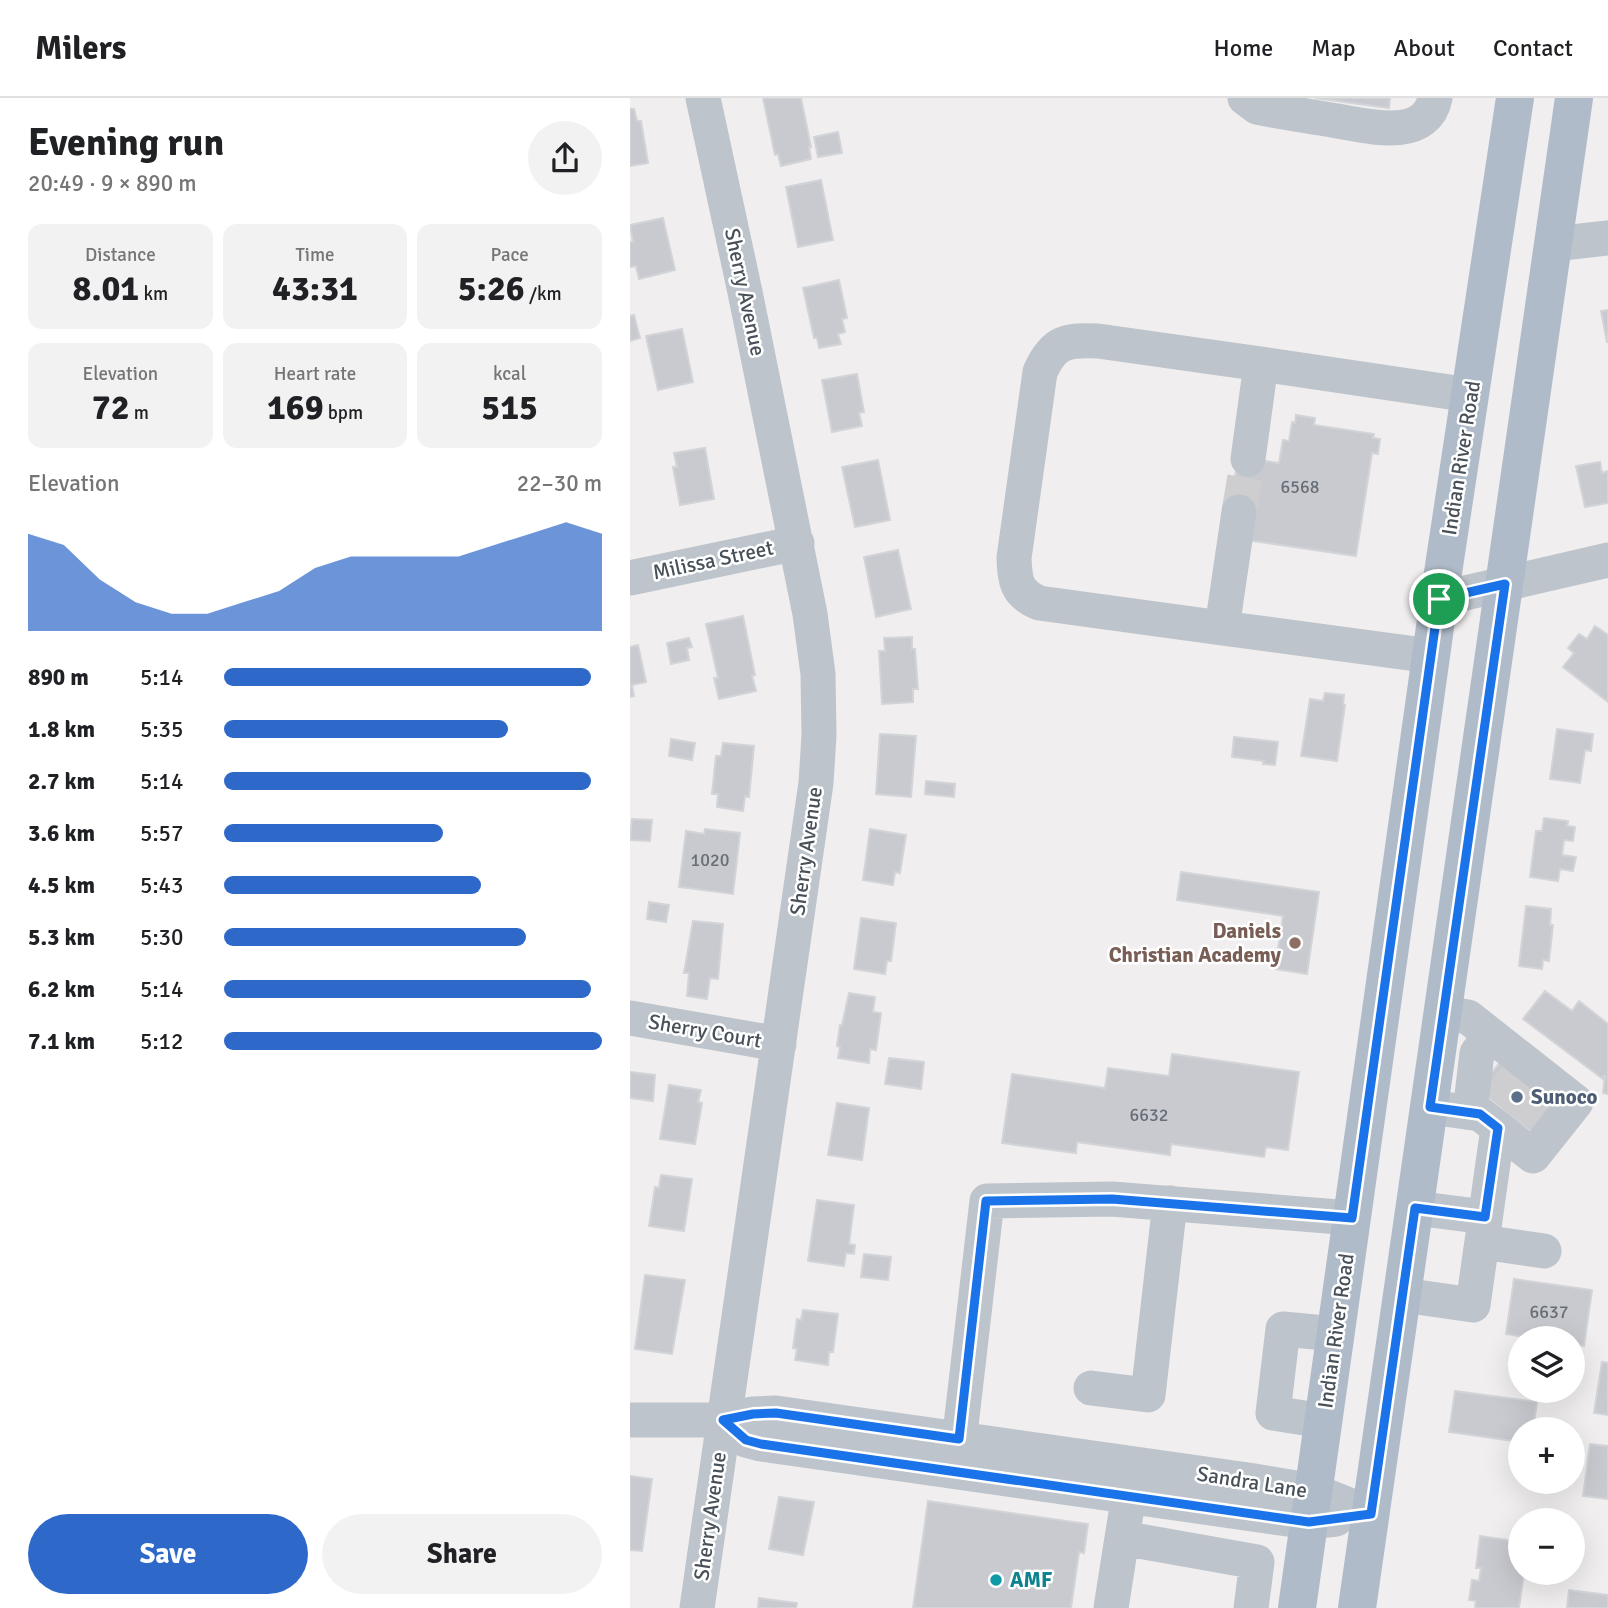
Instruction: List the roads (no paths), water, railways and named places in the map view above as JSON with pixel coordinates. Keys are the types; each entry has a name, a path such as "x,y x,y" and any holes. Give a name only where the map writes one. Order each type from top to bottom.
{"main road":[{"name":"Indian River Road","path":"1297,1608 1439,599 1515,98"},
{"path":"1357,1608 1574,98"}],"street":[{"name":"Sherry Avenue","path":"697,1608 816,783 819,735 816,662 810,614 703,98"},
{"path":"1245,98 1257,107 1383,128 1403,127 1419,122 1430,113 1435,100"},
{"path":"1554,244 1608,238"},
{"path":"1431,656 1038,603 1026,598 1019,589 1014,558 1040,372 1047,356 1058,346 1072,340 1098,341 1471,396"},
{"path":"1248,459 1261,364"},
{"path":"1222,628 1239,512"},
{"name":"Milissa Street","path":"630,578 797,543"},
{"path":"1439,599 1608,560"},
{"path":"1430,1107 1495,1119 1533,1156 1576,1102 1533,1077 1492,1035 1468,1017 1443,1013"},
{"name":"Sherry Court","path":"630,1018 779,1044"},
{"path":"1403,1295 1473,1304 1484,1230 1495,1119 1477,1053 1492,1035"},
{"path":"957,1455 986,1201 1112,1199 1352,1218"},
{"path":"1091,1388 1148,1395 1170,1203"},
{"path":"1415,1208 1544,1251"},
{"path":"1323,1421 1273,1413 1283,1329 1336,1334"},
{"name":"Sandra Lane","path":"630,1420 723,1420 776,1413 1129,1495 1311,1507 1371,1514"},
{"name":"Sandra Lane","path":"957,1455 1248,1480 1311,1507"},
{"path":"1111,1608 1129,1495"},
{"path":"1122,1538 1257,1562 1251,1608"}],"tunnel":[{"path":"1239,512 1248,459"},
{"path":"1496,1103 1518,1075"},
{"path":"1516,1119 1538,1090"}],"place":[{"name":"Daniels Christian Academy","path":"1295,943"},
{"name":"Sunoco","path":"1517,1097"},
{"name":"AMF","path":"996,1580"}]}
